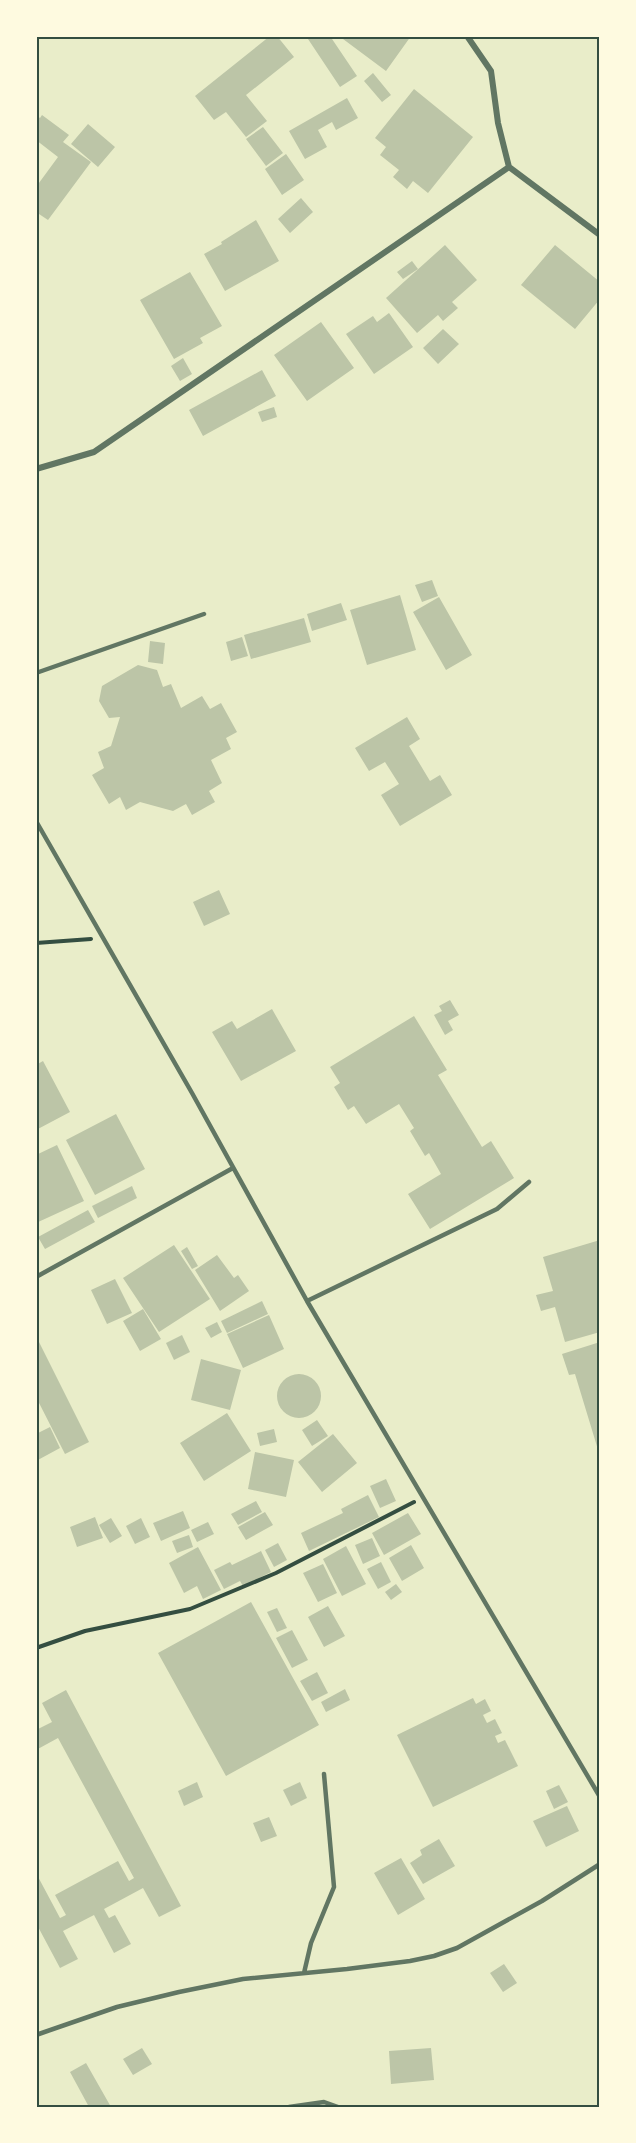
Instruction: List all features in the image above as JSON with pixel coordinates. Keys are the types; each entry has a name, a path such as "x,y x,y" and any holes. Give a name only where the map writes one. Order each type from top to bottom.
{"street":[{"path":"466,36 491,71 498,123 509,167 600,235"},
{"path":"36,469 94,452 509,167"}],"lane":[{"path":"36,673 204,614"},
{"path":"36,821 307,1301 600,1797"},
{"path":"36,1277 233,1168"},
{"path":"307,1301 497,1209 529,1182"},
{"path":"304,1973 311,1944 334,1887 324,1774"},
{"path":"36,2035 117,2007 179,1992 243,1979 410,1961 457,1948 542,1901 600,1864"},
{"path":"289,2107 324,2102 338,2107"}],"path":[{"path":"36,944 104,939"},
{"path":"36,1648 85,1631 190,1609 276,1573 423,1498"}],"building":[{"path":"270,36 277,36 294,57 246,95 267,121 246,137 226,112 214,120 195,96"},
{"path":"306,36 330,36 357,76 340,87"},
{"path":"339,36 411,36 386,71"},
{"path":"373,73 391,95 382,102 364,81"},
{"path":"414,89 473,137 428,193 413,181 407,189 393,177 399,170 380,155 386,147 375,138"},
{"path":"347,98 358,118 336,130 332,122 318,130 327,147 305,159 289,131"},
{"path":"36,115 40,118 42,115 69,135 63,142 91,162 48,220 36,212 36,187 58,157 36,140"},
{"path":"88,124 115,147 98,167 71,144"},
{"path":"263,127 283,153 266,166 246,139"},
{"path":"286,154 304,180 282,195 265,169"},
{"path":"301,198 313,212 290,233 278,219"},
{"path":"256,220 279,261 225,291 204,254"},
{"path":"445,245 477,280 452,302 458,308 443,321 438,315 417,333 386,298"},
{"path":"555,245 600,282 600,299 575,329 521,285"},
{"path":"412,261 418,269 403,279 397,272"},
{"path":"190,272 222,326 200,338 203,343 174,359 140,300"},
{"path":"389,313 413,347 374,374 346,334 373,316 377,322"},
{"path":"321,322 354,368 307,401 274,355"},
{"path":"443,329 459,344 438,364 423,348"},
{"path":"183,358 192,374 180,381 171,366"},
{"path":"262,370 276,396 203,436 189,410"},
{"path":"274,407 277,417 262,422 258,412"},
{"path":"432,580 438,596 422,602 415,585"},
{"path":"400,595 416,650 367,665 350,610"},
{"path":"439,597 472,655 446,670 413,612"},
{"path":"341,603 347,620 312,631 307,614"},
{"path":"304,618 311,642 251,659 244,635"},
{"path":"242,637 248,656 231,661 226,642"},
{"path":"150,641 165,643 163,664 148,662"},
{"path":"138,665 157,670 163,687 171,684 181,708 202,696 210,709 221,703 237,732 226,738 231,749 211,760 222,783 209,791 215,802 192,815 186,804 173,811 140,802 126,810 120,797 109,804 92,775 104,768 98,752 111,746 120,717 109,718 99,701 102,686"},
{"path":"407,717 420,739 409,746 430,781 440,775 452,795 400,826 381,795 399,784 385,762 369,771 355,748"},
{"path":"219,890 230,914 204,926 193,902"},
{"path":"450,1000 459,1015 448,1021 453,1030 445,1035 434,1015 442,1011 439,1006"},
{"path":"272,1009 296,1051 241,1081 212,1032 232,1021 237,1029"},
{"path":"414,1016 447,1070 438,1075 482,1147 491,1141 514,1178 430,1229 408,1194 441,1174 429,1153 425,1156 410,1131 414,1128 399,1104 366,1124 354,1106 348,1110 334,1087 340,1083 330,1067"},
{"path":"43,1061 70,1112 36,1130 36,1065"},
{"path":"116,1114 145,1169 95,1195 66,1140"},
{"path":"57,1145 84,1201 36,1223 36,1155"},
{"path":"132,1186 137,1198 98,1218 92,1206"},
{"path":"88,1210 95,1222 45,1249 38,1237"},
{"path":"600,1240 600,1332 565,1342 555,1307 541,1311 536,1295 553,1291 543,1257"},
{"path":"174,1245 210,1299 159,1332 123,1278"},
{"path":"187,1247 198,1266 192,1269 181,1251"},
{"path":"217,1255 234,1278 238,1275 249,1291 220,1311 195,1270"},
{"path":"115,1279 132,1313 107,1324 91,1290"},
{"path":"262,1301 268,1314 227,1333 221,1321"},
{"path":"143,1309 161,1339 140,1351 123,1321"},
{"path":"269,1315 284,1349 243,1368 227,1334"},
{"path":"217,1322 222,1332 211,1338 205,1328"},
{"path":"182,1335 190,1352 174,1360 166,1343"},
{"path":"36,1336 89,1442 65,1454 36,1397"},
{"path":"600,1342 599,1453 575,1374 569,1375 562,1354"},
{"path":"201,1359 241,1370 230,1410 191,1400"},
{"path":"299,1374 314,1381 321,1396 314,1411 299,1418 284,1411 277,1396 284,1381"},
{"path":"227,1413 251,1451 204,1481 180,1443"},
{"path":"317,1420 328,1436 312,1446 302,1430"},
{"path":"50,1427 60,1448 36,1461 36,1434"},
{"path":"274,1429 277,1442 260,1446 257,1433"},
{"path":"333,1434 357,1463 322,1492 298,1462"},
{"path":"255,1452 294,1460 286,1497 248,1489"},
{"path":"386,1479 396,1501 380,1508 370,1486"},
{"path":"368,1495 379,1517 309,1551 301,1533 343,1513 341,1509"},
{"path":"256,1501 262,1512 238,1525 231,1514"},
{"path":"183,1511 190,1528 161,1541 153,1523"},
{"path":"265,1512 273,1525 246,1540 238,1527"},
{"path":"408,1513 421,1534 384,1555 372,1533"},
{"path":"95,1517 103,1538 77,1547 70,1527"},
{"path":"111,1518 122,1536 110,1543 99,1525"},
{"path":"141,1518 150,1537 135,1544 126,1526"},
{"path":"208,1522 214,1534 197,1542 191,1530"},
{"path":"189,1535 193,1547 177,1553 172,1541"},
{"path":"372,1538 380,1556 363,1564 355,1545"},
{"path":"278,1543 287,1560 274,1567 265,1550"},
{"path":"411,1545 424,1568 402,1581 389,1558"},
{"path":"346,1546 366,1584 342,1596 323,1559"},
{"path":"198,1547 221,1590 203,1599 197,1586 184,1593 169,1563"},
{"path":"261,1551 271,1572 243,1586 240,1581 224,1589 214,1570 230,1562 232,1565"},
{"path":"381,1562 391,1582 378,1589 367,1569"},
{"path":"323,1564 337,1593 318,1602 303,1573"},
{"path":"396,1584 402,1592 391,1600 385,1592"},
{"path":"251,1602 319,1725 226,1776 158,1653"},
{"path":"328,1606 345,1636 324,1647 308,1617"},
{"path":"277,1608 287,1628 277,1632 267,1612"},
{"path":"292,1630 308,1660 292,1668 276,1638"},
{"path":"317,1672 328,1693 312,1701 300,1681"},
{"path":"345,1689 350,1700 326,1712 321,1702"},
{"path":"66,1690 181,1906 159,1917 143,1888 104,1909 109,1918 115,1915 131,1944 114,1953 94,1915 63,1931 78,1959 60,1968 36,1923 36,1873 60,1918 66,1915 55,1895 118,1861 129,1881 134,1878 58,1738 36,1750 36,1730 52,1722 42,1703"},
{"path":"473,1698 476,1704 485,1699 491,1711 483,1715 487,1723 495,1719 502,1733 495,1736 498,1743 505,1740 518,1766 433,1807 397,1735"},
{"path":"197,1782 203,1797 184,1806 178,1791"},
{"path":"300,1782 307,1798 291,1806 283,1790"},
{"path":"559,1785 568,1802 554,1809 546,1791"},
{"path":"567,1806 579,1831 546,1847 533,1821"},
{"path":"269,1817 277,1836 261,1842 253,1823"},
{"path":"439,1839 455,1866 423,1884 410,1863 422,1855 420,1850"},
{"path":"401,1858 425,1899 398,1915 374,1873"},
{"path":"504,1964 517,1983 503,1992 490,1973"},
{"path":"142,2048 152,2064 133,2075 123,2059"},
{"path":"431,2048 434,2080 391,2084 389,2051"},
{"path":"86,2063 111,2107 89,2107 70,2072"}]}
